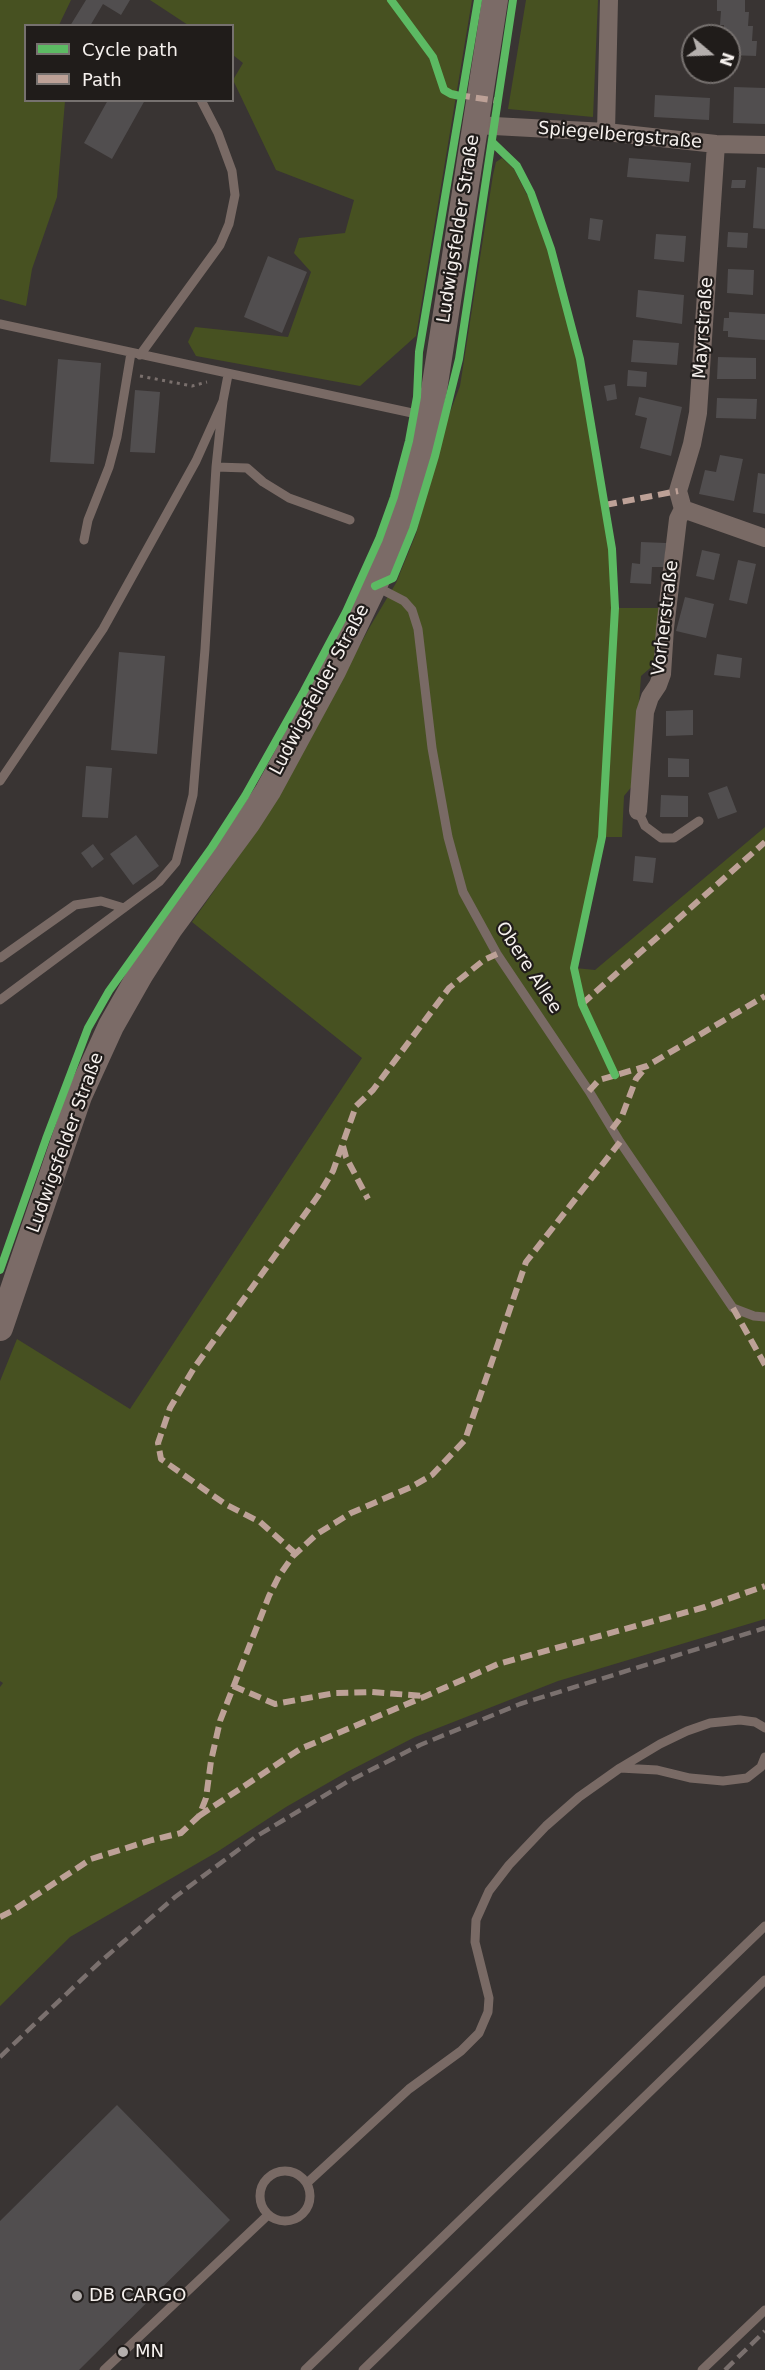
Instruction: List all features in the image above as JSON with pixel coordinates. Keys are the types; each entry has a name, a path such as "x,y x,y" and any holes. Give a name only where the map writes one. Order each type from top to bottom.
{"street":[{"name":"Ludwigsfelder Straße","path":"0,1328 79,1096 111,1026 170,928 268,791 333,671 393,546 408,504 429,417 495,0"},
{"path":"606,132 609,0"},
{"name":"Spiegelbergstraße","path":"475,125 606,132 716,144 765,145"},
{"name":"Mayrstraße","path":"683,509 678,491 692,444 698,413 716,144"},
{"path":"683,509 765,538"},
{"name":"Vorherstraße","path":"638,811 645,711 662,674 678,519 683,509"}],"lane":[{"path":"84,540 88,520 109,467 117,437 127,373 136,354 220,244 229,224 235,195 232,171 218,133 202,102"},
{"path":"0,324 429,417"},
{"path":"0,1000 159,882 176,862 194,795 206,649 216,467 228,375"},
{"path":"0,781 103,629 196,461 223,401"},
{"path":"216,467 247,468 263,482 289,498 350,520"},
{"name":"Obere Allee","path":"375,586 404,601 412,610 418,629 432,748 448,837 463,892 497,954 589,1090 620,1142 733,1308 754,1316 765,1317"},
{"path":"638,811 645,826 661,838 674,838 699,821"},
{"path":"0,958 75,905 101,901 124,908"},
{"path":"307,2183 409,2089 460,2051 479,2033 488,2012 489,1998 475,1942 476,1920 489,1891 509,1865 546,1826 579,1797 620,1768 660,1744 710,1723 741,1720 755,1722 764,1730"},
{"path":"620,1768 657,1770 690,1778 723,1781 747,1778 761,1767 765,1757"},
{"path":"305,2370 765,1926"},
{"path":"363,2370 765,1980"},
{"path":"286,2171 298,2174 307,2183 310,2191 310,2200 302,2216 284,2222 268,2215 261,2205 260,2192 265,2181 274,2173 286,2171"},
{"path":"104,2370 268,2215"},
{"path":"702,2370 765,2310"}],"path":[{"path":"127,373 192,386 228,375"}],"green space":[{"path":"0,0 71,0 59,24 24,24 24,102 65,102 57,197 32,269 26,306 0,299"},
{"path":"150,0 472,0 416,336 360,386 196,356 188,342 195,327 288,337 311,272 294,253 299,238 345,233 354,200 276,170 234,82 243,63 234,56 234,24 186,24"},
{"path":"526,0 598,0 593,117 508,109"},
{"path":"502,158 514,169 527,195 531,193 551,249 580,359 612,549 615,608 659,608 656,663 641,676 633,785 624,796 622,837 602,837 575,968 595,970 765,827 765,1619 558,1681 415,1737 286,1807 217,1852 70,1937 0,2006 0,1687 3,1683 0,1681 0,1381 17,1339 130,1409 362,1058 192,922 252,837 285,785 368,630 396,583 416,534 447,420 460,386 493,175 496,162"}],"building":[{"path":"86,0 130,0 121,15 103,4 91,24 71,24"},
{"path":"717,0 745,0 745,12 749,12 748,26 753,26 752,41 757,41 756,56 741,55 741,24 720,24 721,11 717,11"},
{"path":"734,87 765,88 765,124 733,123"},
{"path":"655,95 710,98 709,120 654,117"},
{"path":"107,102 144,102 112,159 84,143"},
{"path":"629,158 691,163 689,182 627,177"},
{"path":"757,167 765,168 765,229 753,228"},
{"path":"732,180 746,180 745,188 731,188"},
{"path":"590,218 603,220 600,241 588,239"},
{"path":"728,232 748,233 747,248 727,247"},
{"path":"656,234 686,236 684,262 654,259"},
{"path":"268,256 307,272 282,333 244,317"},
{"path":"728,269 754,270 753,295 727,293"},
{"path":"638,290 684,295 682,324 636,317"},
{"path":"729,312 765,314 765,340 728,337 728,331 723,331 724,318 729,318"},
{"path":"633,340 679,343 677,365 631,362"},
{"path":"718,357 756,358 756,379 717,379"},
{"path":"58,359 101,363 94,464 50,462"},
{"path":"628,370 647,372 646,387 627,386"},
{"path":"615,384 617,399 607,401 604,386"},
{"path":"135,390 160,392 155,453 130,452"},
{"path":"639,397 682,407 671,456 640,448 647,418 635,415"},
{"path":"717,398 757,399 756,419 716,418"},
{"path":"720,455 743,459 734,501 699,494 705,470 716,472"},
{"path":"758,473 765,474 765,514 753,512"},
{"path":"641,542 666,543 664,567 652,567 651,584 630,583 632,563 640,564"},
{"path":"702,550 720,554 714,580 696,576"},
{"path":"738,560 756,564 747,604 729,600"},
{"path":"685,597 714,604 706,638 676,631"},
{"path":"119,652 165,656 157,754 111,750"},
{"path":"717,654 742,658 740,678 714,675"},
{"path":"693,710 693,735 666,736 666,711"},
{"path":"668,758 689,759 689,777 668,777"},
{"path":"86,766 112,768 108,818 82,817"},
{"path":"727,786 737,812 718,819 708,793"},
{"path":"661,795 688,796 688,817 660,817"},
{"path":"136,835 159,866 133,885 110,854"},
{"path":"93,844 104,859 92,868 81,853"},
{"path":"635,856 656,858 653,883 633,881"},
{"name":"DB CARGO","path":"117,2105 230,2220 79,2370 0,2370 0,2221"}],"railway":[{"path":"0,2057 100,1962 175,1897 257,1836 347,1782 420,1745 520,1704 765,1628"},
{"path":"725,2370 765,2331"}],"marked path":[{"path":"458,95 498,101"},
{"path":"605,505 678,491"},
{"path":"582,1004 765,842"},
{"path":"296,1554 260,1522 225,1504 161,1459 158,1443 170,1408 194,1368 318,1196 333,1171 356,1106 373,1090 449,988 484,960 497,954"},
{"path":"589,1091 599,1080 647,1066 765,996"},
{"path":"612,1129 622,1116 636,1079 647,1066"},
{"path":"0,1917 91,1859 181,1833 199,1816 206,1798 220,1721 279,1576 293,1556 317,1534 351,1513 411,1487 432,1475 465,1440 526,1262 620,1142"},
{"path":"343,1146 346,1157 368,1199"},
{"path":"733,1308 765,1365"},
{"path":"199,1816 300,1749 498,1664 705,1607 765,1586"},
{"path":"233,1686 275,1704 335,1693 372,1692 423,1696"}],"cycle path":[{"path":"391,0 433,57 444,90 460,96"},
{"path":"0,1270 88,1028 109,991 212,847 245,796 346,612 379,539 394,497 409,441 417,397 419,352 478,0"},
{"path":"375,586 393,578 413,529 435,456 459,359 513,0"},
{"path":"492,142 517,166 531,193 551,249 580,359 612,549 615,608 602,837 574,968 582,1004 615,1075"}],"place":[{"name":"DB CARGO","path":"77,2296"},
{"name":"MN","path":"123,2352"}]}
